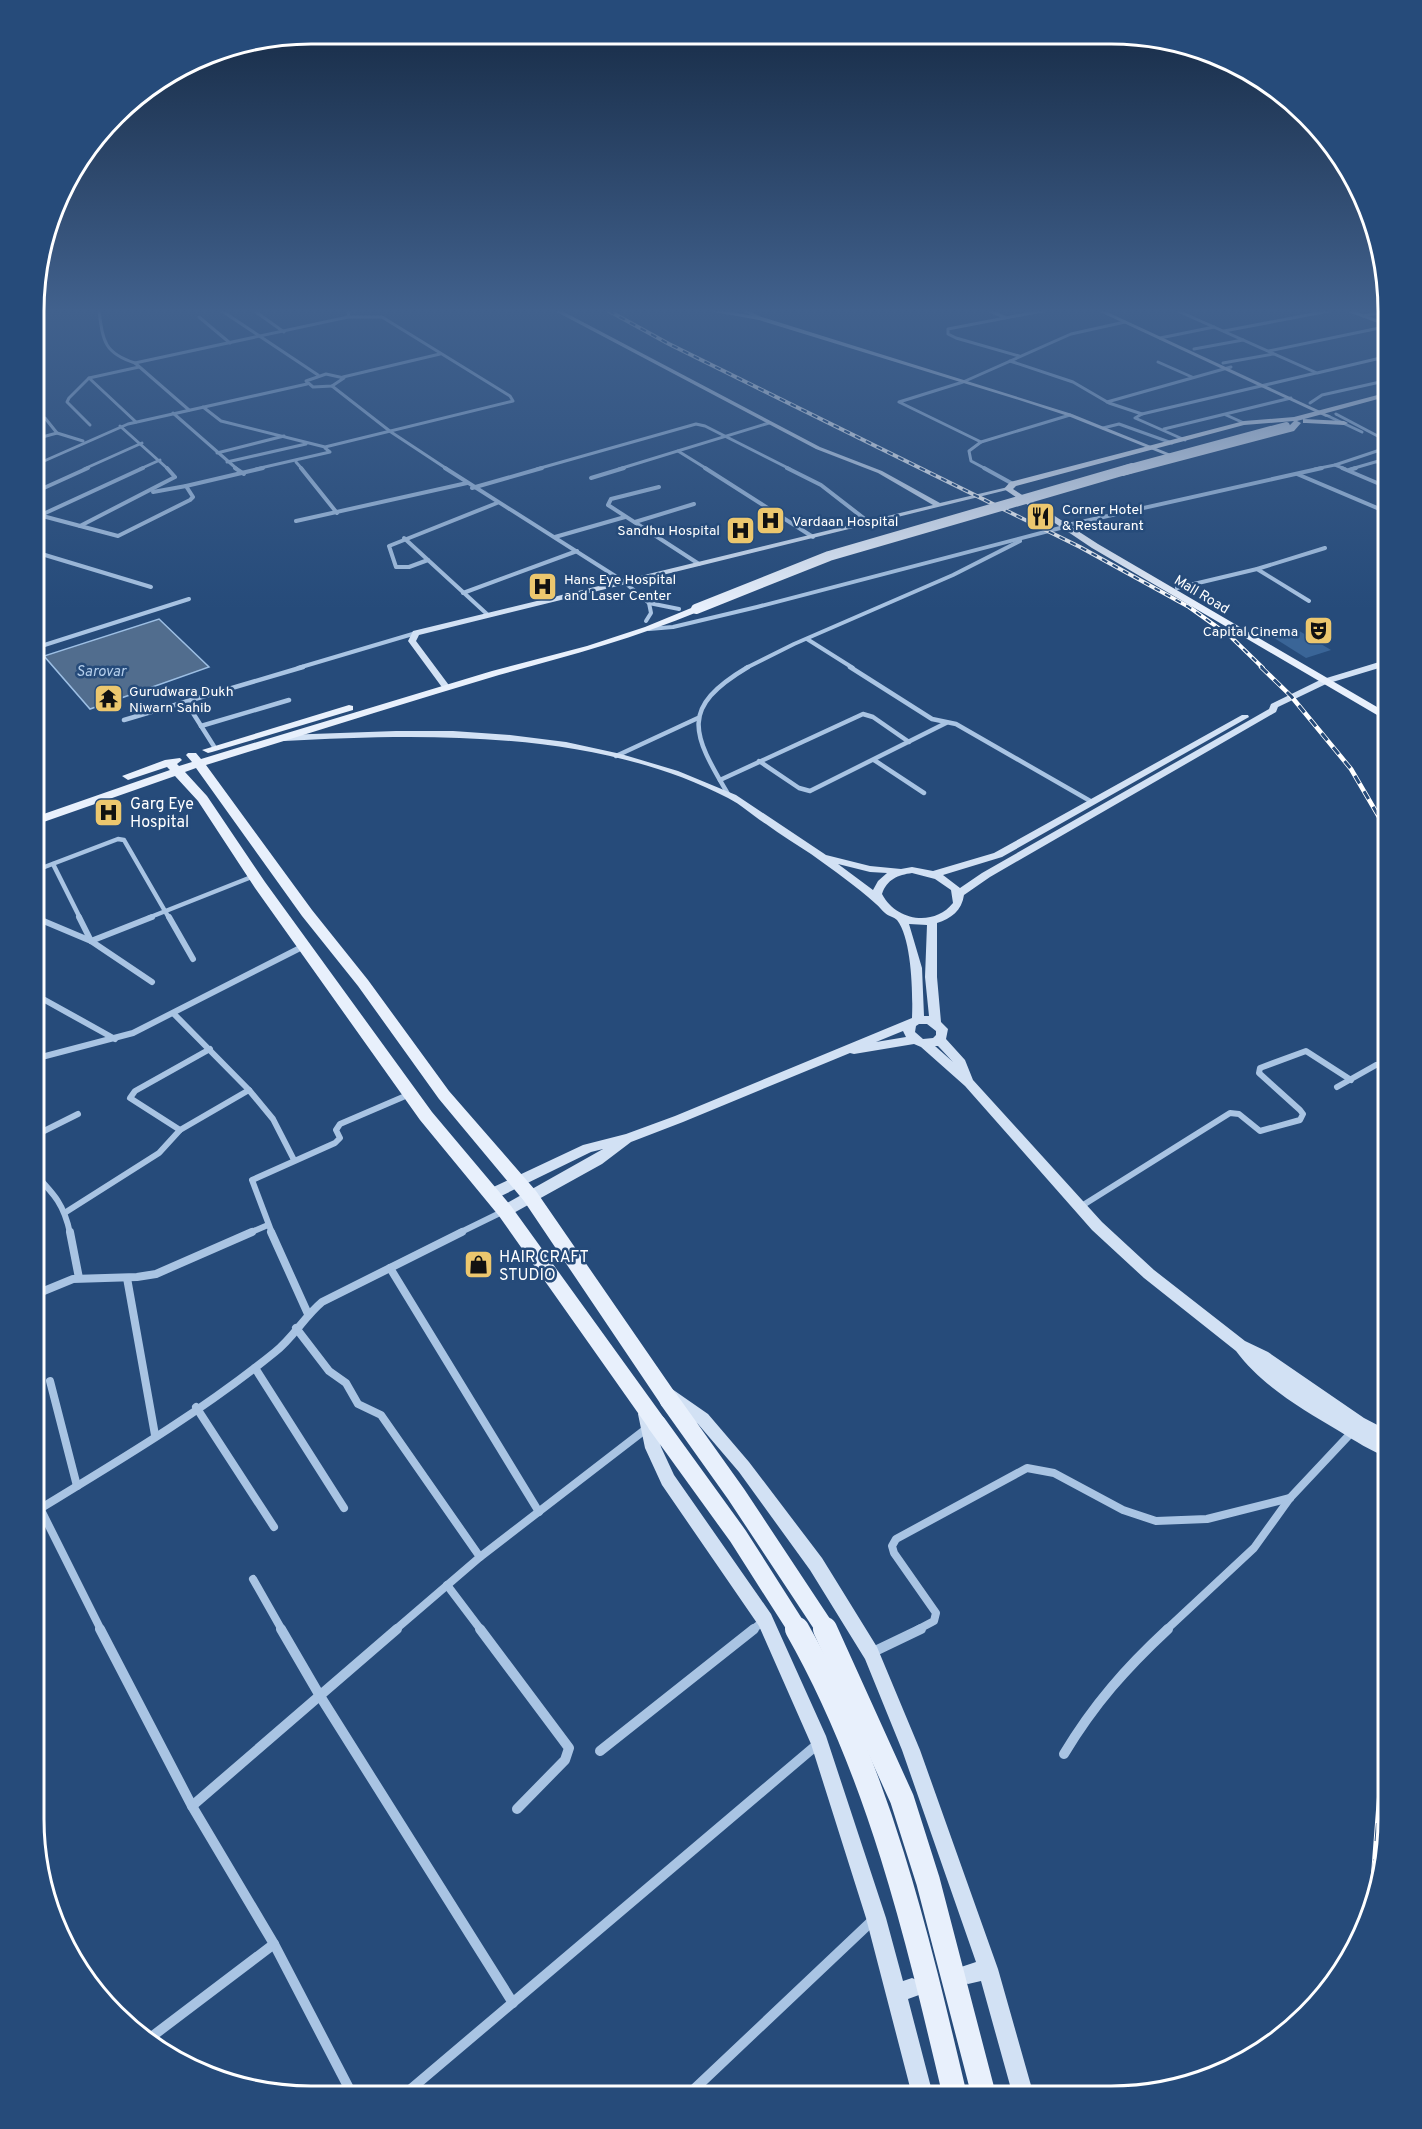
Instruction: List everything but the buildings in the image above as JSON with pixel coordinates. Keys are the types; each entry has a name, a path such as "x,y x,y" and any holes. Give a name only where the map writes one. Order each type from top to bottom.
{"main road":[{"path":"1068,526 1041,505 1039,502 1041,498 1291,429 1305,410"},
{"path":"1010,486 1335,410"},
{"path":"1328,413 1351,410"},
{"path":"647,625 764,573 827,551 1158,450 1172,443 1244,423 1300,420 1347,422 1354,410"},
{"path":"196,759 215,748 445,684 591,648 693,606 829,556 1282,424"},
{"path":"1010,486 1068,526"},
{"name":"Mall Road","path":"1068,526 1083,532 1177,588 1378,712"},
{"name":"Mall Road","path":"1068,526 1327,680 1378,706"},
{"path":"44,806 196,759 284,738 445,684"},
{"path":"196,759 307,913 363,983 444,1095 530,1196 736,1494 832,1640 902,1799 928,1881 981,2086"},
{"path":"44,817 128,787 173,766"},
{"path":"173,766 203,800 254,876 410,1094 505,1211 644,1406 653,1426 741,1538 777,1593 812,1655 849,1735 904,1898 924,1966 953,2086"}],"street":[{"path":"77,410 90,425"},
{"path":"124,410 136,422"},
{"path":"44,461 120,426 187,410"},
{"path":"147,493 244,474 330,452 325,447 221,421 207,410"},
{"path":"363,410 472,488 555,537 623,581 649,603 679,609"},
{"path":"325,447 476,410"},
{"path":"745,410 830,454 892,478 939,506"},
{"path":"916,410 981,442"},
{"path":"1055,410 1180,459"},
{"path":"1131,410 1142,414"},
{"path":"1157,410 1135,418 1185,440"},
{"path":"1164,429 1244,410"},
{"path":"1323,410 1378,437"},
{"path":"173,413 227,462 244,474"},
{"path":"1328,413 1378,437"},
{"path":"1010,486 971,461 969,451 981,442 1070,415"},
{"path":"1226,415 1244,423"},
{"path":"45,418 57,433 84,442"},
{"path":"591,478 769,423"},
{"path":"1104,428 1119,424 1172,443"},
{"path":"472,488 684,426 701,425 821,485 870,524"},
{"path":"44,516 114,536 122,535 190,500 193,496 186,486 142,443 120,426"},
{"path":"44,437 57,433"},
{"path":"217,453 284,436"},
{"path":"44,488 142,443"},
{"path":"227,462 309,443"},
{"path":"678,451 813,537"},
{"path":"649,603 651,613 647,625 673,627 1020,541 1068,526 1335,465 1378,451"},
{"path":"44,514 160,460"},
{"path":"296,462 337,513"},
{"path":"1349,470 1377,462"},
{"path":"1335,465 1378,483"},
{"path":"1296,474 1378,508"},
{"path":"79,526 176,477"},
{"path":"296,521 467,483"},
{"path":"124,720 416,633 623,581 870,524 1010,486"},
{"path":"659,487 608,502 608,505 699,564"},
{"path":"428,560 409,567 396,567 389,546 404,538 497,503"},
{"path":"635,522 694,504"},
{"path":"555,537 625,517"},
{"path":"404,538 488,615"},
{"path":"728,794 702,746 698,718 704,704 726,681 807,639 948,578 1020,541"},
{"path":"1177,588 1257,569 1325,548"},
{"path":"464,593 577,551"},
{"path":"44,555 151,587"},
{"path":"1257,569 1309,601"},
{"path":"44,645 189,599"},
{"path":"416,633 412,641 445,684"},
{"path":"807,639 932,719 956,724 1092,802"},
{"path":"936,874 998,855 1266,706 1274,706 1327,680 1378,666"},
{"path":"201,726 289,700"},
{"path":"186,702 215,748"},
{"path":"957,895 986,875 1273,710 1274,706"},
{"path":"720,780 863,714 873,717 909,742"},
{"path":"616,756 698,718"},
{"path":"759,761 800,788 810,791 947,722"},
{"path":"284,738 326,734 442,734 528,740 616,756 670,772 728,794 822,856 879,901 891,914 901,918 932,920 952,911 957,904 957,895 950,883 936,874 918,870 890,875 879,886 879,901"},
{"path":"874,760 924,793"},
{"path":"44,867 118,839 124,840 193,959"},
{"path":"822,856 870,869 900,872"},
{"path":"53,864 91,941"},
{"path":"91,941 254,876"},
{"path":"901,918 913,944 917,964 914,1023 909,1033 969,1083 1080,1207 1149,1274 1240,1346 1258,1367 1378,1443"},
{"path":"932,920 931,977 935,1022 942,1029 940,1040"},
{"path":"44,921 91,941 152,982"},
{"path":"44,1057 115,1039 174,1014 305,945"},
{"path":"44,1000 115,1039"},
{"path":"174,1014 249,1090 273,1119 294,1160"},
{"path":"492,1194 588,1148 628,1138 872,1038 914,1023 935,1022"},
{"path":"838,1052 940,1040"},
{"path":"940,1040 961,1063 969,1083"},
{"path":"180,1130 130,1098 135,1091 210,1049"},
{"path":"1080,1207 1230,1113 1239,1114 1260,1131 1300,1120 1303,1114 1300,1110 1259,1073 1260,1068 1306,1051 1350,1080"},
{"path":"1337,1087 1378,1065"},
{"path":"66,1212 159,1154 180,1130 249,1090"},
{"path":"308,1314 268,1225 252,1180 339,1140 336,1130 340,1124 410,1094"},
{"path":"44,1131 78,1114"},
{"path":"44,1507 255,1368 278,1350 308,1314 335,1295 505,1211 603,1156 628,1138"},
{"path":"44,1183 57,1197 66,1212 79,1278"},
{"path":"44,1291 79,1278 128,1278 156,1274 268,1225"},
{"path":"390,1268 539,1512"},
{"path":"128,1278 155,1435"},
{"path":"296,1328 329,1371 346,1383 358,1404 381,1415 480,1557"},
{"path":"255,1368 344,1508"},
{"path":"50,1381 77,1486"},
{"path":"664,1393 703,1419 733,1452 816,1564 871,1653 911,1750 988,1969 1021,2086"},
{"path":"196,1407 274,1527"},
{"path":"192,1806 480,1557 653,1426"},
{"path":"653,1426 653,1448 668,1480 765,1620 820,1742 876,1918 904,1991 921,2086"},
{"path":"1356,1428 1378,1435"},
{"path":"1064,1754 1087,1715 1123,1671 1254,1548 1290,1498 1356,1428"},
{"path":"871,1653 934,1621 936,1612 894,1553 892,1546 896,1539 1027,1468 1038,1466 1048,1469 1131,1515 1155,1521 1223,1518 1290,1498"},
{"path":"44,1524 192,1806 274,1944 348,2086"},
{"path":"253,1579 320,1696 513,2003"},
{"path":"447,1585 569,1748 565,1760 516,1809"},
{"path":"600,1751 765,1620"},
{"path":"414,2086 820,1742"},
{"path":"698,2086 876,1918"},
{"path":"154,2035 274,1944"},
{"path":"968,1974 988,1969"}],"shaded area":[{"path":"1296,629 1331,650 1306,658 1271,636"}],"water":[{"name":"Sarovar","path":"159,619 209,667 90,709 44,656"}],"railway":[{"path":"803,410 1080,547 1189,607 1231,637 1263,668"},
{"path":"1261,667 1291,696 1351,769 1378,815"}],"place":[{"name":"Corner Hotel & Restaurant","path":"1041,517"},
{"name":"Vardaan Hospital","path":"771,521"},
{"name":"Sandhu Hospital","path":"741,530"},
{"name":"Hans Eye Hospital and Laser Center","path":"543,587"},
{"name":"Capital Cinema","path":"1319,631"},
{"name":"Gurudwara Dukh Niwarn Sahib","path":"108,699"},
{"name":"Garg Eye Hospital","path":"109,812"},
{"name":"HAIR CRAFT STUDIO","path":"478,1265"}]}
